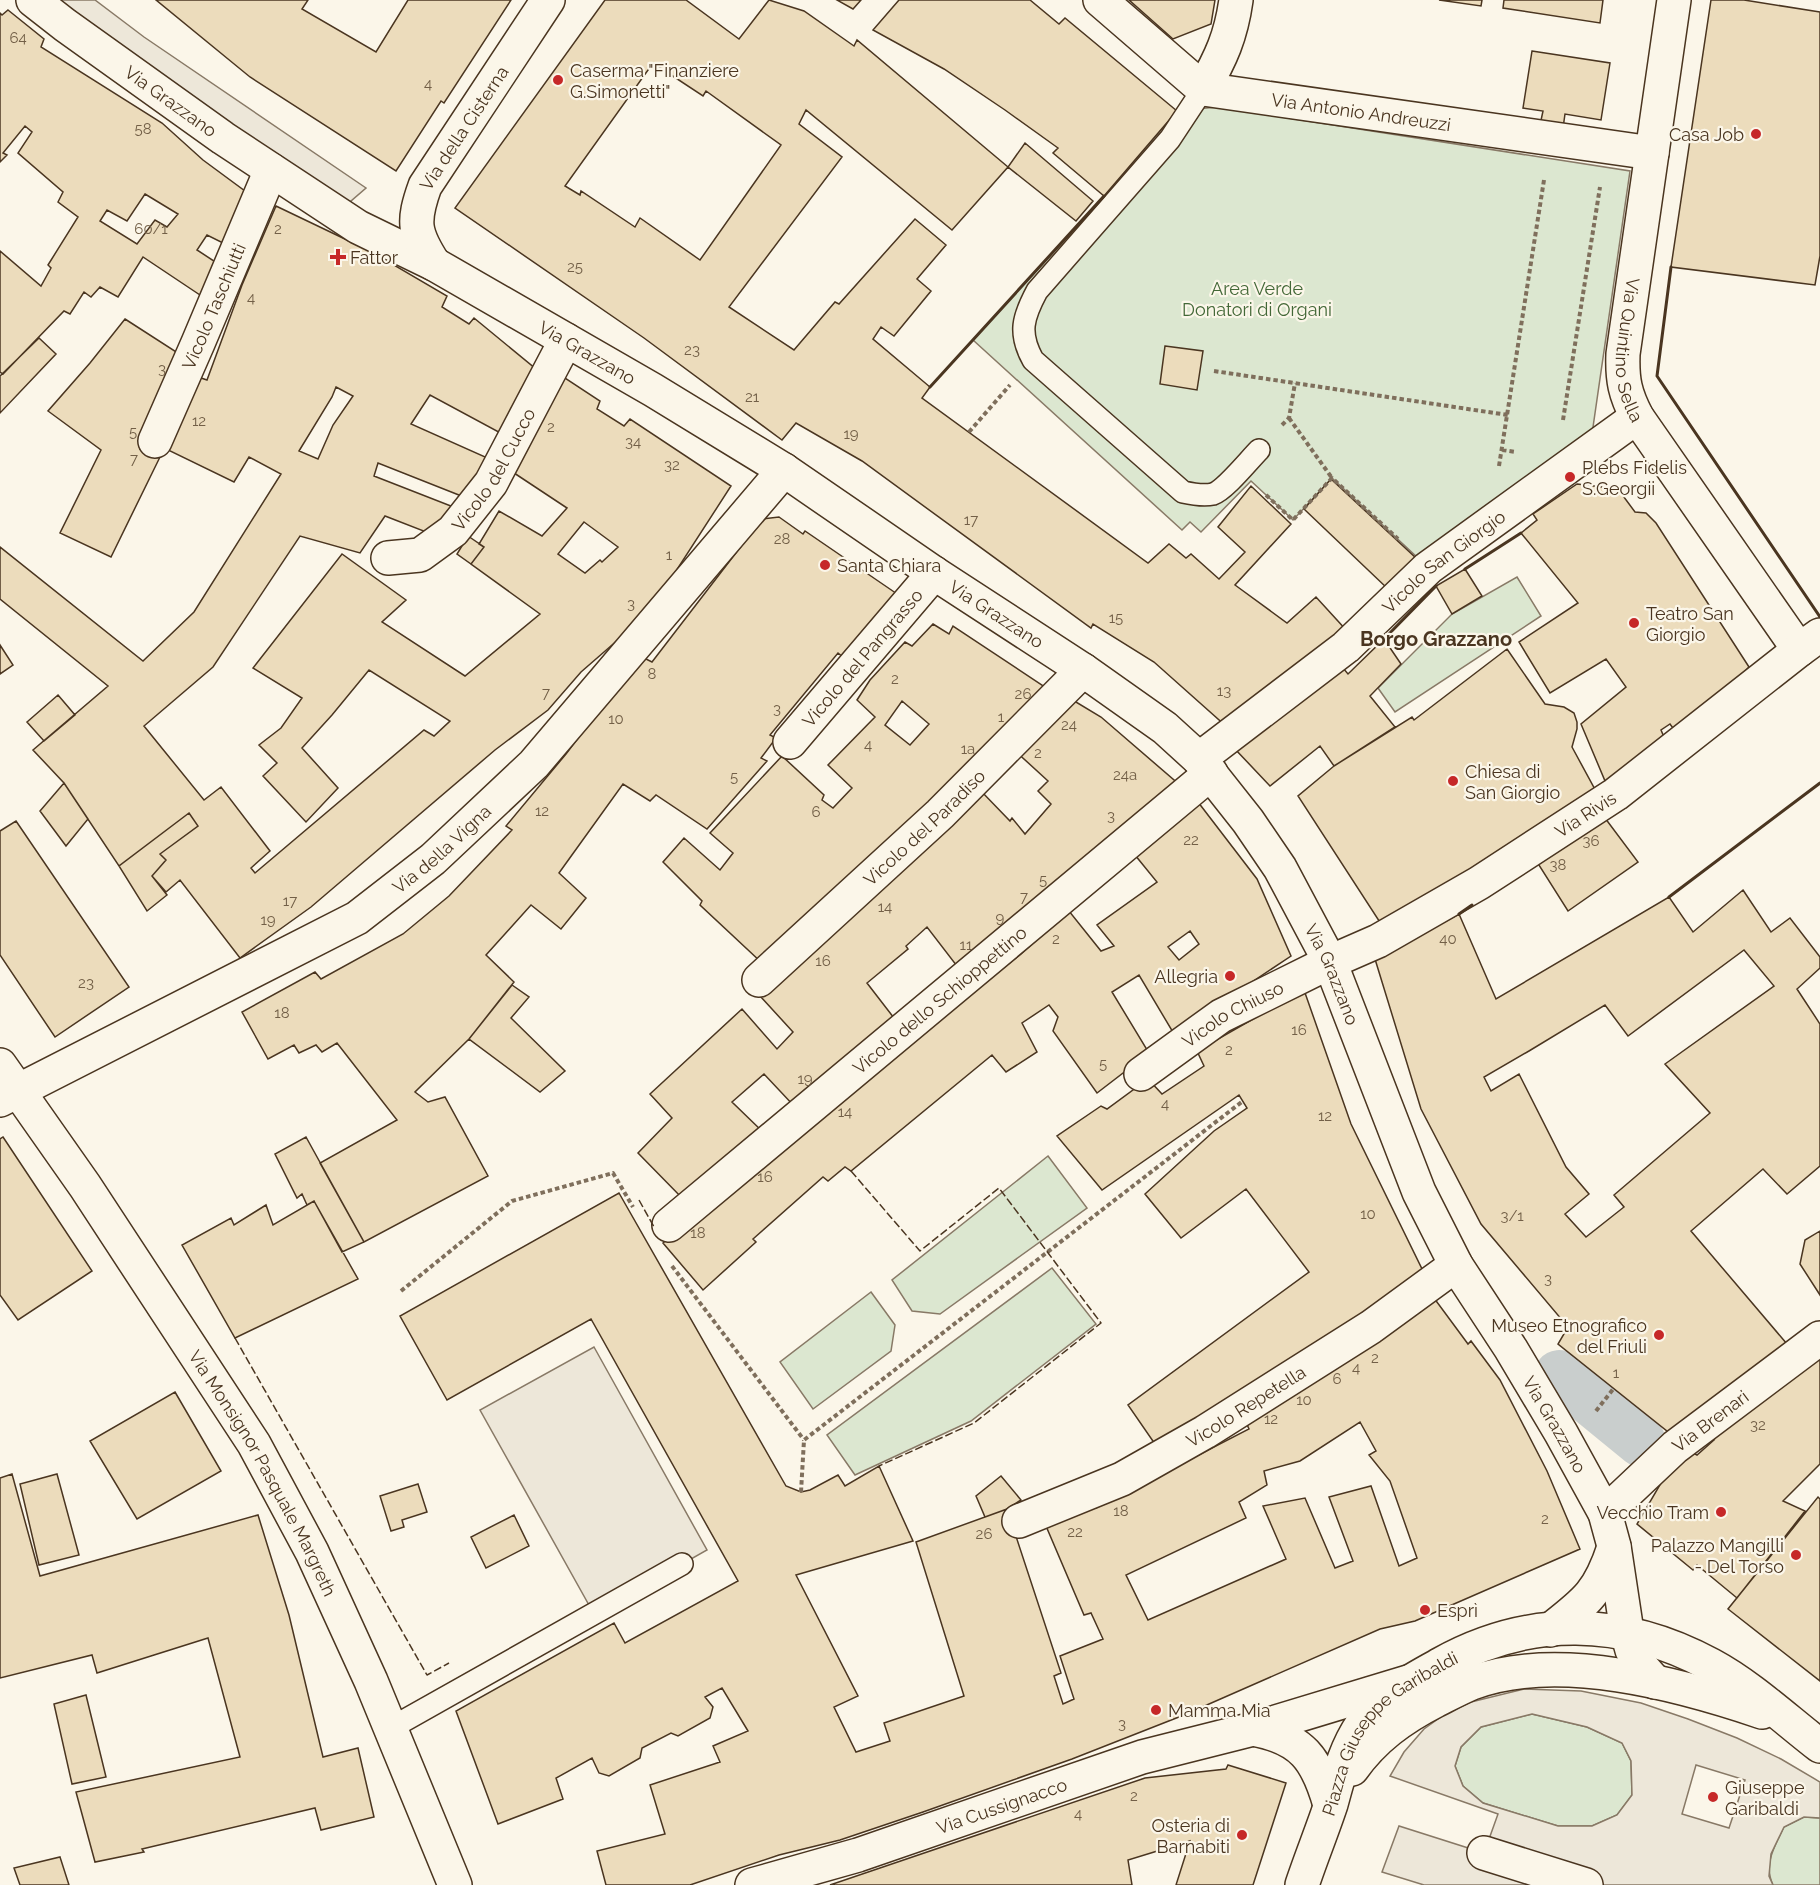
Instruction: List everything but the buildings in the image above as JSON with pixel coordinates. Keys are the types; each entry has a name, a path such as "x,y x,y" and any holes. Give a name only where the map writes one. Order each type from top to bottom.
{"street":[{"name":"Via Grazzano","path":"35,0 65,25 271,170 358,227 434,264 653,390 784,470 934,573 1083,670 1165,728 1205,766 1248,821 1280,868 1330,962 1419,1191 1456,1265 1511,1349 1605,1513 1614,1546 1627,1632 1632,1650 1640,1665 1655,1682"},
{"name":"Via della Cisterna","path":"434,264 420,242 417,223 417,208 425,186 548,0"},
{"path":"1100,0 1203,89 1221,58 1236,0"},
{"name":"Via Quintino Sella","path":"1674,0 1623,354 1622,377 1627,398 1637,417 1809,642"},
{"name":"Via Antonio Andreuzzi","path":"1203,89 1652,153"},
{"name":"Vicolo Taschiutti","path":"155,441 271,170"},
{"name":"Vicolo del Cucco","path":"388,558 420,555 453,531 490,483 566,340"},
{"name":"Vicolo San Giorgio","path":"1205,766 1346,647 1428,568 1637,417"},
{"name":"Via della Vigna","path":"6,1085 357,918 433,859 534,764 784,470"},
{"name":"Vicolo del Pangrasso","path":"790,742 934,573"},
{"name":"Via Rivis","path":"1330,962 1378,941 1479,883 1616,794 1809,642"},
{"name":"Vicolo del Paradiso","path":"759,980 940,814 1083,670"},
{"name":"Vicolo dello Schioppettino","path":"669,1225 1205,766"},
{"name":"Vicolo Chiuso","path":"1141,1074 1221,1016 1330,962"},
{"name":"Via Monsignor Pasquale Margreth","path":"6,1085 85,1186 254,1444 312,1552 391,1728 455,1885"},
{"name":"Vicolo Repetella","path":"1019,1521 1122,1479 1204,1432 1371,1327 1456,1265"},
{"name":"Via Brenari","path":"1605,1513 1675,1447 1820,1338"},
{"path":"1550,1630 1593,1593 1606,1571 1614,1546"},
{"name":"Piazza Giuseppe Garibaldi","path":"1330,1805 1340,1768 1351,1741 1379,1704 1410,1681 1455,1656 1495,1641 1532,1631 1600,1628 1649,1638 1682,1651 1712,1665 1734,1680 1820,1746"},
{"name":"Piazza Giuseppe Garibaldi","path":"1330,1805 1353,1767 1374,1742 1395,1724 1474,1683 1505,1675 1544,1670 1606,1672 1733,1702 1786,1720"},
{"name":"Via Cussignacco","path":"752,1885 858,1855 1142,1757 1253,1729 1410,1681"},
{"name":"Via Cussignacco","path":"1253,1729 1271,1732 1306,1753 1317,1768 1330,1805"},
{"path":"1302,1885 1330,1805"},
{"path":"1484,1853 1586,1885"}],"lane":[{"path":"1203,89 1170,139 1037,291 1027,313 1023,333 1026,348 1033,360 1184,492 1213,494 1259,450"},
{"path":"391,1728 682,1564"}],"path":[{"path":"1499,469 1545,170"},
{"path":"1561,431 1601,179"},
{"path":"1214,371 1508,415"},
{"path":"969,432 1015,380"},
{"path":"1259,450 1289,418 1295,383"},
{"path":"1289,418 1332,478 1428,568"},
{"path":"1239,470 1293,520 1332,478"},
{"path":"804,1440 1243,1101"},
{"path":"401,1291 512,1201 613,1173 635,1210"},
{"path":"672,1265 804,1440 801,1492"},
{"path":"1592,1415 1614,1388"}],"green space":[{"name":"Area Verde Donatori di Organi","path":"1217,107 1630,171 1592,434 1418,558 1332,478 1293,520 1251,481 1201,532 1190,522 1182,530 973,340 1104,196 1177,111"},
{"path":"1517,577 1541,616 1395,712 1378,688 1452,614"},
{"path":"1048,1156 1087,1208 940,1314 912,1311 892,1280"},
{"path":"1052,1268 1096,1324 971,1421 855,1475 827,1435"},
{"path":"871,1292 895,1325 891,1351 813,1409 780,1362"},
{"path":"1532,1714 1587,1727 1622,1743 1631,1761 1632,1795 1617,1815 1592,1826 1558,1826 1483,1803 1463,1786 1455,1766 1461,1747 1481,1727"},
{"path":"1804,1817 1820,1818 1820,1885 1773,1885 1769,1870 1771,1855 1777,1841 1784,1827"}],"shaded area":[{"path":"33,0 95,0 144,37 366,188 337,213"},
{"path":"594,1347 707,1550 594,1614 480,1410"},
{"path":"1524,1689 1581,1691 1641,1703 1737,1738 1781,1759 1820,1782 1820,1818 1804,1817 1784,1827 1771,1854 1769,1876 1773,1885 1424,1885 1382,1872 1399,1826 1484,1853 1498,1814 1390,1776 1404,1752 1424,1729 1445,1714 1471,1702","holes":["1532,1714 1587,1727 1622,1743 1631,1761 1632,1795 1617,1815 1592,1826 1558,1826 1483,1803 1463,1786 1455,1766 1461,1747 1481,1727","1696,1765 1745,1780 1729,1828 1682,1814"]}],"waterway":[{"path":"1559,1375 1641,1442"}],"fence":[{"path":"851,1171 920,1251 999,1188 1101,1323 974,1423 879,1466"},
{"path":"639,1200 654,1227"},
{"path":"235,1338 427,1675 449,1663"}],"wall":[{"path":"930,387 1104,196"},
{"path":"1671,267 1657,376 1820,617"},
{"path":"1465,569 1521,533"},
{"path":"1384,639 1436,586"},
{"path":"1669,897 1820,783"},
{"path":"1459,914 1472,905"}],"place":[{"name":"Caserma \"Finanziere G.Simonetti\"","path":"558,80"},
{"name":"Casa Job","path":"1756,134"},
{"name":"Fattor","path":"338,257"},
{"name":"Plebs Fidelis S.Georgii","path":"1570,477"},
{"name":"Santa Chiara","path":"825,565"},
{"name":"Teatro San Giorgio","path":"1634,623"},
{"name":"Chiesa di San Giorgio","path":"1453,781"},
{"name":"Allegria","path":"1230,976"},
{"name":"Museo Etnografico del Friuli","path":"1659,1335"},
{"name":"Vecchio Tram","path":"1721,1512"},
{"name":"Palazzo Mangilli - Del Torso","path":"1796,1555"},
{"name":"Esprì","path":"1425,1610"},
{"name":"Mamma Mia","path":"1156,1710"},
{"name":"Giuseppe Garibaldi","path":"1713,1797"},
{"name":"Osteria di Barnabiti","path":"1242,1835"}],"district":[{"name":"Borgo Grazzano","path":"1436,639"}]}
